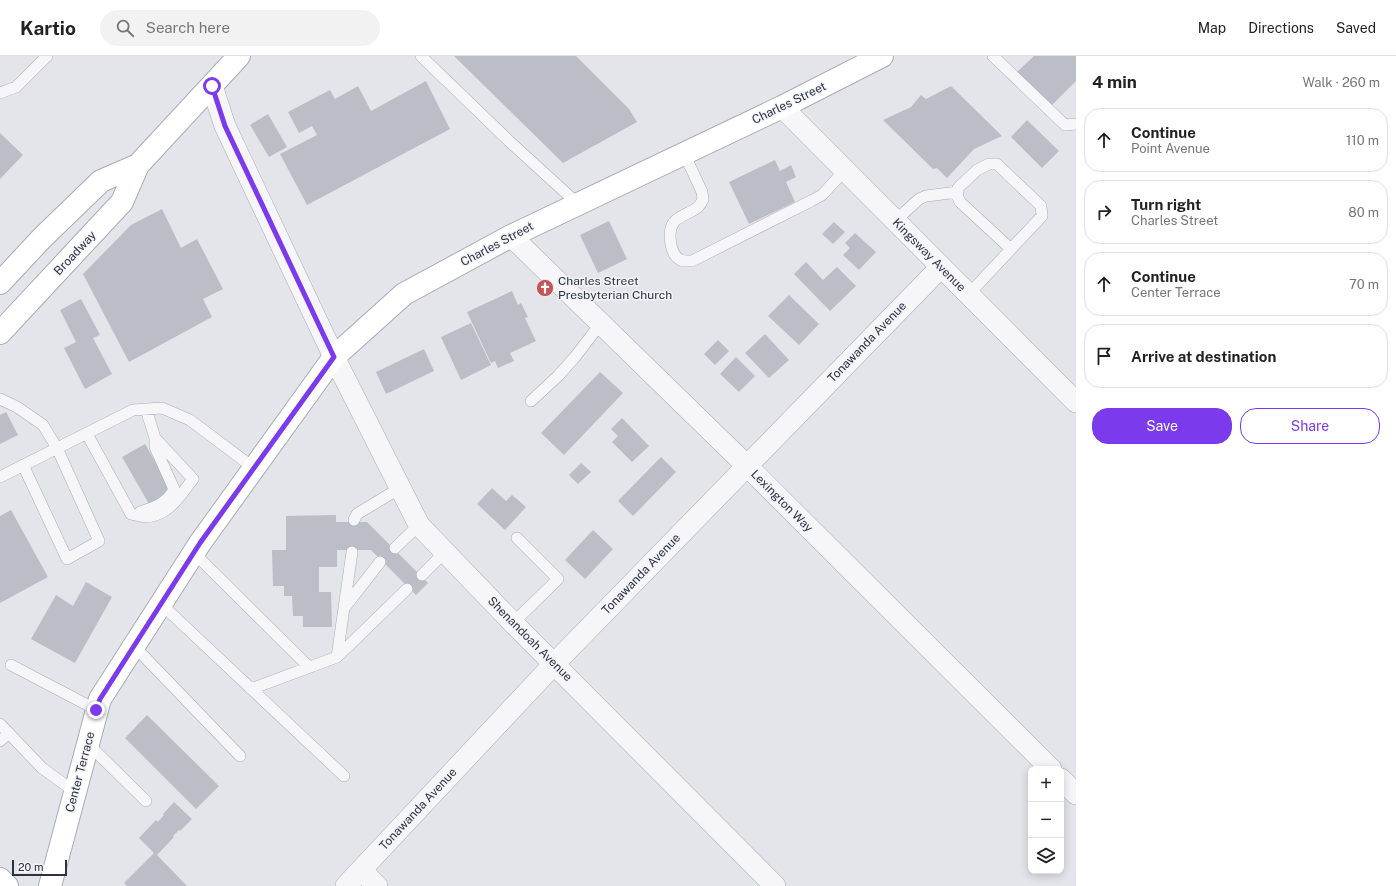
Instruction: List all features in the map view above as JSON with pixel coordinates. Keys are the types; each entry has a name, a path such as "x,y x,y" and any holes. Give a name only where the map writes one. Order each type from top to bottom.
{"main road":[{"name":"Broadway","path":"0,333 122,202 138,165 239,56"},
{"name":"Charles Street","path":"197,548 334,357 404,294 511,236 782,107 882,56"},
{"name":"Broadway","path":"0,283 42,238 101,181 138,165"},
{"name":"Center Terrace","path":"50,886 100,699 197,548"},
{"path":"62,842 64,868 68,886"},
{"path":"0,879 7,886"}],"street":[{"name":"Shenandoah Avenue","path":"212,86 225,126 334,357 418,525 513,623 775,886"},
{"name":"Kingsway Avenue","path":"782,107 1076,402"},
{"name":"Lexington Way","path":"511,236 746,465 1048,766"},
{"name":"Tonawanda Avenue","path":"346,886 554,664 746,465 941,267"},
{"path":"1064,782 1076,794"},
{"path":"361,870 377,886"}],"lane":[{"path":"0,93 16,87 47,56"},
{"path":"421,56 509,142 578,204"},
{"path":"993,56 1065,126 1076,124"},
{"path":"684,153 702,192 703,199 698,207 672,224 670,231 670,243 678,259 684,261 692,261 822,195 845,170"},
{"path":"968,295 1042,216 1041,206 997,164 989,164 977,170 958,188 957,195 960,202 1011,249"},
{"path":"895,221 919,199 926,196 958,192"},
{"path":"531,401 558,376 575,357 601,323"},
{"path":"0,399 17,407 43,425 57,448 99,541 67,559 23,465"},
{"path":"0,477 133,410 162,408 190,420 254,468"},
{"path":"131,514 147,510 163,503 171,497 174,489 155,447 155,438 146,409"},
{"path":"87,434 131,514 144,517 159,514 172,506 193,479 155,438"},
{"path":"354,520 357,514 400,488"},
{"path":"395,548 418,525"},
{"path":"513,623 558,579 517,538"},
{"path":"197,548 309,667"},
{"path":"337,657 352,552"},
{"path":"422,574 445,552"},
{"path":"344,608 380,562"},
{"path":"251,689 337,657 407,589"},
{"path":"161,604 344,776"},
{"path":"134,646 240,756"},
{"path":"11,665 96,710"},
{"path":"0,724 42,768 75,792"},
{"path":"0,741 9,733"},
{"path":"88,744 146,801"}],"building":[{"path":"454,56 576,56 629,109 637,122 563,163"},
{"path":"1034,56 1076,56 1076,81 1051,106 1017,72"},
{"path":"426,81 450,129 307,205 280,154 317,135 312,126 299,133 288,112 330,90 335,99 358,86 371,111"},
{"path":"951,86 1002,136 974,149 947,178 937,168 933,169 883,120 911,107 921,95 926,99"},
{"path":"268,114 287,147 269,157 250,125"},
{"path":"1027,120 1059,151 1042,168 1011,137"},
{"path":"0,133 23,155 0,179"},
{"path":"775,160 780,171 791,165 796,177 786,182 795,202 749,224 729,182"},
{"path":"162,209 181,248 197,239 223,289 203,299 212,317 129,362 83,274 131,225"},
{"path":"609,221 627,259 598,273 580,235"},
{"path":"834,222 845,232 833,244 822,234"},
{"path":"855,233 876,252 859,270 843,255 850,248 845,243"},
{"path":"806,262 823,280 837,267 856,286 830,311 794,274"},
{"path":"512,291 518,305 521,303 528,317 525,318 536,341 510,353 514,361 498,368 495,361 491,363 467,312"},
{"path":"789,295 819,324 799,345 768,316"},
{"path":"81,299 100,335 93,338 112,374 85,389 64,348 76,342 60,310"},
{"path":"471,323 491,365 461,380 441,337"},
{"path":"765,334 789,360 769,378 745,353"},
{"path":"718,340 729,351 715,365 704,354"},
{"path":"424,349 434,371 386,394 376,372"},
{"path":"736,357 755,376 739,392 720,374"},
{"path":"600,372 623,393 564,455 541,433"},
{"path":"6,412 18,435 0,444 0,415"},
{"path":"622,418 649,446 632,462 612,442 618,436 611,429"},
{"path":"145,444 172,490 149,504 122,457"},
{"path":"661,457 676,472 633,516 618,501"},
{"path":"581,463 591,472 578,484 569,475"},
{"path":"492,488 506,501 512,495 526,507 505,530 477,504"},
{"path":"11,510 48,577 0,603 0,516"},
{"path":"336,515 336,522 367,522 428,583 416,595 371,550 337,550 337,567 319,567 319,592 331,592 332,627 303,627 303,616 293,616 292,596 284,596 284,586 273,586 272,550 286,550 286,516"},
{"path":"593,530 613,549 585,579 565,560"},
{"path":"86,582 112,597 75,663 31,639 56,595 73,606"},
{"path":"147,715 219,786 196,809 125,738"},
{"path":"174,802 192,819 173,836 174,837 157,855 187,886 127,886 124,883 154,853 139,838 156,820 158,822"}],"place":[{"name":"Charles Street Presbyterian Church","path":"545,288"}],"route":[{"path":"96,710 100,699 200,543 334,357 225,126 212,86"}]}
